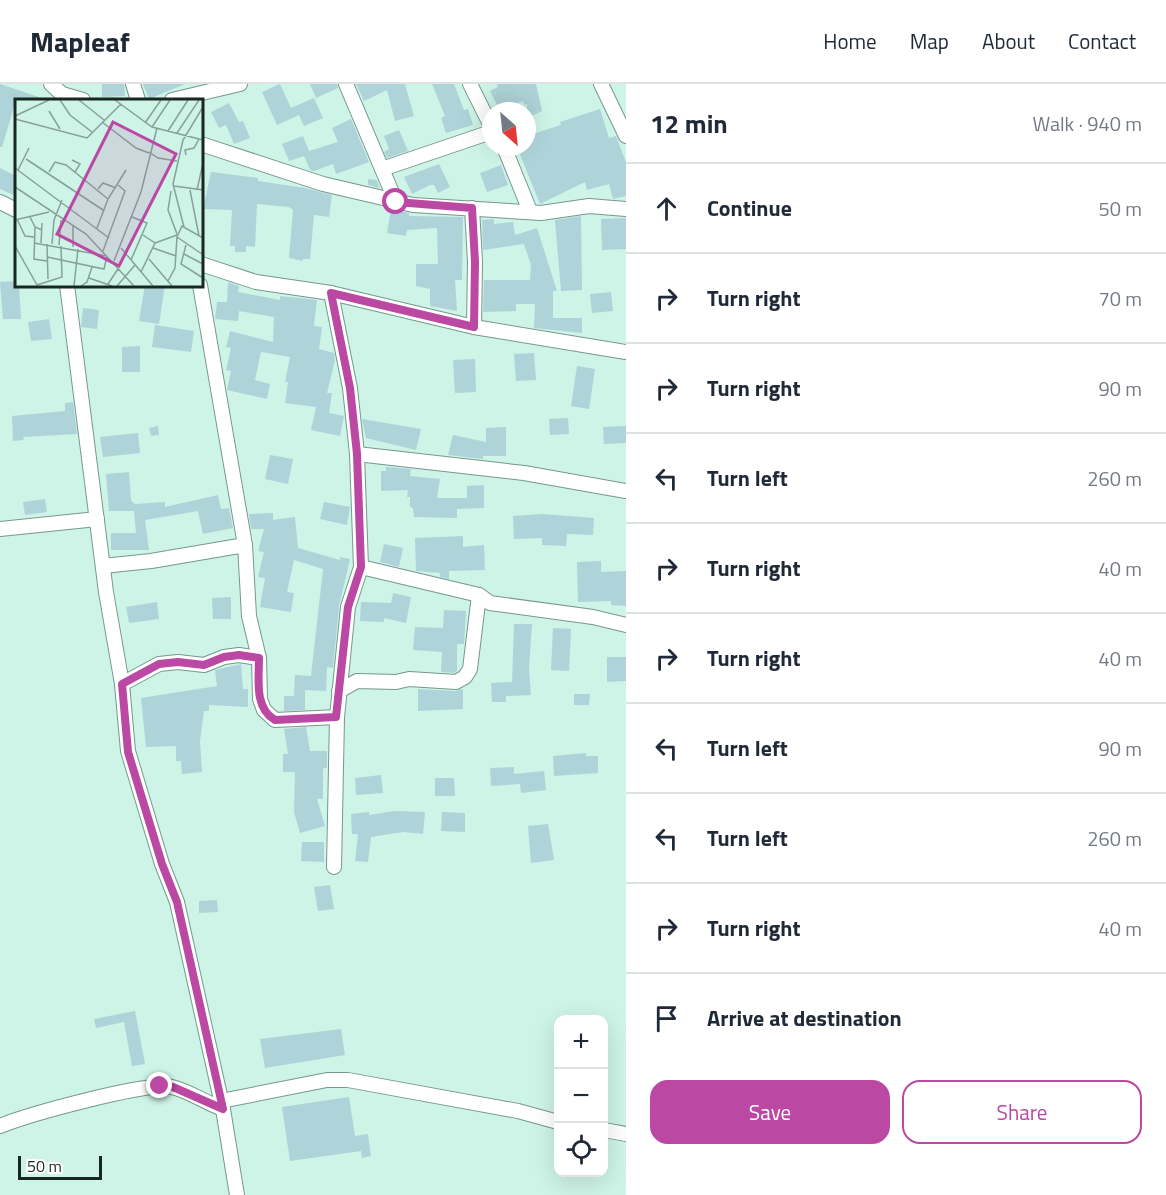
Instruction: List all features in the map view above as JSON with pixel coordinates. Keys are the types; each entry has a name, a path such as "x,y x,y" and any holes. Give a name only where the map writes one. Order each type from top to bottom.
{"street":[{"path":"51,84 62,97"},
{"path":"133,84 138,99"},
{"path":"176,99 240,84"},
{"path":"346,84 396,202"},
{"path":"470,84 482,108"},
{"path":"601,84 626,136"},
{"path":"382,169 482,135"},
{"path":"202,144 323,183 396,202 541,213 589,206 626,208"},
{"path":"508,156 530,211"},
{"path":"0,201 15,209"},
{"path":"472,208 475,262 474,327"},
{"path":"202,264 256,282 331,293 474,327 626,352"},
{"path":"67,286 103,566 122,684 128,752 162,864 177,902 222,1105 237,1195"},
{"path":"200,286 245,544 249,616 259,658 260,699 264,711 275,720 336,717"},
{"path":"331,293 350,388 357,454 361,567 348,607 336,717 334,867"},
{"path":"357,454 524,473 626,491"},
{"path":"0,530 97,519"},
{"path":"103,566 151,561 245,544"},
{"path":"361,567 479,595 490,603 508,607 593,617 626,625"},
{"path":"339,691 357,681 396,682 410,679 456,682 465,677 470,669 479,595"},
{"path":"122,684 159,664 178,662 204,665 224,657 239,655 259,658"},
{"path":"0,1126 132,1090 160,1086 173,1087 222,1105 327,1080 348,1080 518,1111 554,1121"},
{"path":"608,1131 626,1134"}],"building":[{"path":"0,84 45,99 15,99 2,147 0,147"},
{"path":"102,84 124,84 125,96 102,97"},
{"path":"143,84 185,84 149,99"},
{"path":"280,84 291,108 314,98 323,118 304,126 299,115 277,125 262,92"},
{"path":"310,84 337,84 338,88 316,98"},
{"path":"356,84 405,84 414,116 395,121 387,90 364,101"},
{"path":"432,84 454,84 464,110 468,109 473,125 446,133 441,118 445,116"},
{"path":"497,84 536,84 542,111 536,114 536,102 496,102 490,91 498,87"},
{"path":"229,103 239,122 243,121 250,138 234,144 226,125 219,128 211,112"},
{"path":"600,109 609,138 616,136 626,162 626,196 613,199 609,184 587,190 585,182 540,204 521,156 536,156 536,133 561,125 560,122"},
{"path":"351,119 369,162 336,174 333,164 314,171 310,170 304,156 289,161 282,144 303,136 309,151 338,142 332,128"},
{"path":"399,130 408,151 387,158 384,152 389,149 384,136"},
{"path":"439,164 450,187 438,193 434,185 430,185 412,194 404,177"},
{"path":"501,165 508,185 487,192 480,173"},
{"path":"0,168 15,176 15,196 0,189"},
{"path":"211,172 258,178 258,181 305,188 332,195 329,217 314,215 310,259 303,259 303,261 289,258 293,210 289,207 257,204 255,247 246,246 246,252 235,252 235,246 230,246 232,210 203,209"},
{"path":"368,179 377,180 379,188 368,185"},
{"path":"391,209 409,213 409,216 463,217 462,280 455,280 457,311 430,306 430,289 416,286 416,264 438,264 437,228 407,230 406,236 387,233"},
{"path":"581,216 582,290 561,291 555,220"},
{"path":"626,218 626,249 602,250 601,219"},
{"path":"494,219 494,224 513,222 515,235 537,228 557,291 553,291 553,318 582,318 582,333 534,328 535,304 516,304 516,311 483,312 484,280 530,280 531,265 524,244 483,250 482,220"},
{"path":"15,281 15,286 19,286 21,319 3,319 0,282"},
{"path":"228,282 239,286 238,292 280,300 280,296 317,300 314,326 322,327 319,349 334,353 335,360 327,393 332,393 329,413 344,416 340,436 311,430 316,407 285,403 288,382 285,382 290,357 261,352 255,380 270,384 267,399 227,390 231,371 226,370 231,348 226,347 230,331 273,342 274,317 239,311 238,321 215,319 217,302 227,302"},
{"path":"145,286 165,286 159,324 139,321"},
{"path":"611,292 613,311 592,313 590,294"},
{"path":"83,308 99,310 97,329 81,327"},
{"path":"49,319 52,339 31,341 28,322"},
{"path":"155,325 194,331 191,352 152,347"},
{"path":"140,346 140,372 122,372 122,347"},
{"path":"534,353 536,380 516,381 514,354"},
{"path":"475,359 476,392 455,393 453,360"},
{"path":"577,366 595,369 589,409 571,406"},
{"path":"73,402 77,434 23,437 24,440 13,441 12,416 65,411 65,403"},
{"path":"568,418 569,434 550,435 549,419"},
{"path":"362,419 421,429 416,450 366,438"},
{"path":"158,426 159,435 151,436 149,428"},
{"path":"626,426 626,443 604,444 603,427"},
{"path":"506,427 506,456 483,456 483,459 448,455 453,435 486,442 486,428"},
{"path":"138,433 140,453 103,457 100,437"},
{"path":"270,455 293,459 288,484 265,479"},
{"path":"386,467 411,469 410,476 440,479 437,498 467,498 467,486 484,485 484,508 457,509 457,518 414,517 413,508 410,507 410,497 407,497 408,490 381,491 381,471 386,471"},
{"path":"129,472 131,501 135,504 165,502 165,507 218,495 221,509 229,508 233,528 203,534 198,511 145,520 149,550 111,550 111,533 136,533 134,511 109,511 106,474"},
{"path":"45,499 47,512 25,515 23,502"},
{"path":"324,502 350,507 347,525 320,519"},
{"path":"273,513 273,520 295,517 298,548 340,560 340,557 350,559 339,606 333,668 327,667 326,691 305,690 305,710 284,711 284,696 294,696 295,675 311,676 323,569 294,560 287,592 294,593 291,612 260,607 265,578 258,577 264,552 258,551 264,529 251,529 249,514"},
{"path":"543,514 594,518 593,535 567,534 566,546 542,545 542,538 514,539 513,516"},
{"path":"463,536 463,547 484,545 485,570 449,571 449,579 440,577 440,573 416,571 415,538"},
{"path":"384,544 403,548 399,567 380,562"},
{"path":"601,561 601,572 626,571 626,606 611,605 611,601 578,602 577,562"},
{"path":"393,593 411,597 406,623 384,618 384,622 360,621 361,602 391,603"},
{"path":"231,597 231,619 213,619 212,598"},
{"path":"157,602 159,619 129,623 126,607"},
{"path":"444,610 466,611 464,644 457,644 457,671 454,673 441,672 442,652 413,650 415,627 443,628"},
{"path":"514,624 532,624 529,668 531,695 506,696 506,702 492,702 491,683 512,682"},
{"path":"553,628 571,629 569,671 551,670"},
{"path":"607,657 626,657 626,681 607,682"},
{"path":"241,664 243,689 248,689 248,707 209,705 209,711 204,711 200,741 202,772 182,774 181,761 176,761 176,746 146,747 141,698 217,686 215,670"},
{"path":"418,689 455,691 463,689 463,709 418,711"},
{"path":"574,694 590,694 589,705 574,705"},
{"path":"306,727 310,751 327,751 327,768 323,768 323,799 317,799 325,826 300,833 294,812 295,772 283,772 283,754 288,754 284,729"},
{"path":"586,753 586,756 598,756 598,773 554,776 553,756"},
{"path":"514,767 514,774 544,771 546,790 521,793 520,784 491,786 490,768"},
{"path":"381,775 383,793 356,795 355,778"},
{"path":"435,778 454,778 455,796 435,796"},
{"path":"394,811 425,812 423,834 403,832 371,837 368,862 355,861 358,834 352,834 351,814 369,812 369,815"},
{"path":"442,812 465,813 465,832 441,831"},
{"path":"548,824 554,860 531,863 528,826"},
{"path":"302,842 324,842 324,862 301,861"},
{"path":"330,885 334,909 318,911 314,887"},
{"path":"217,900 218,912 199,913 199,901"},
{"path":"135,1011 145,1064 132,1066 124,1022 96,1028 94,1019"},
{"path":"341,1029 345,1055 265,1068 260,1039"},
{"path":"349,1097 355,1136 368,1134 371,1156 362,1158 361,1151 290,1161 282,1107"}],"route":[{"path":"160,1086 173,1087 202,1102 223,1109 177,902 162,864 128,752 122,684 159,664 178,662 204,665 224,657 239,655 259,658 260,699 269,717 275,720 336,717 348,607 361,567 360,496 350,388 331,293 474,327 475,262 472,208 396,202"}]}
